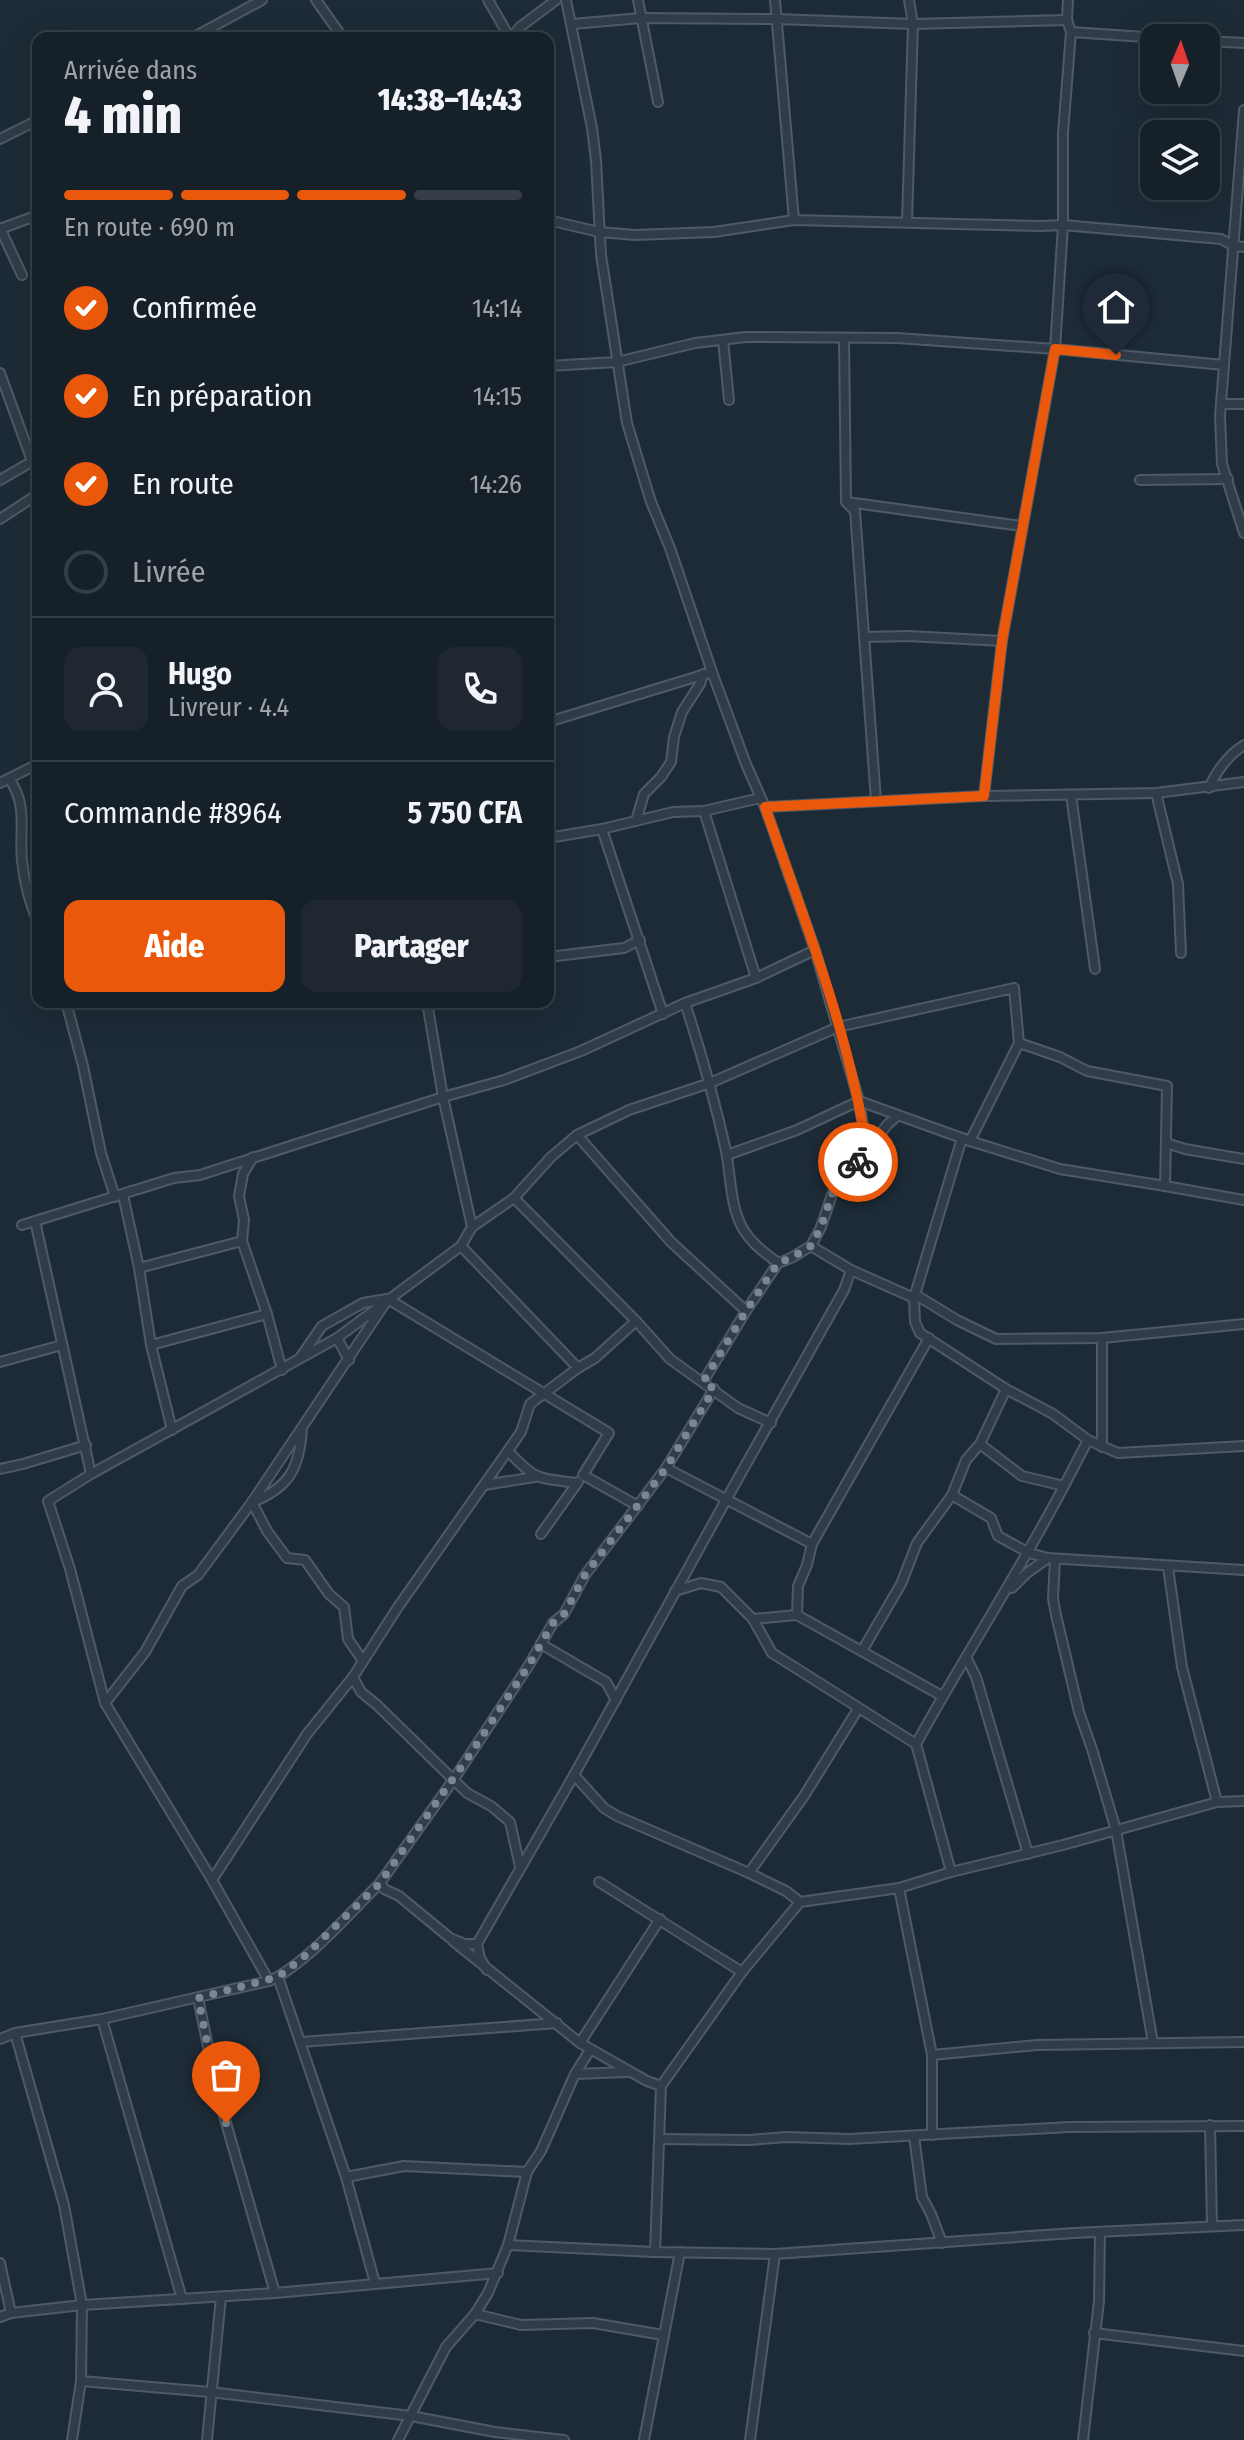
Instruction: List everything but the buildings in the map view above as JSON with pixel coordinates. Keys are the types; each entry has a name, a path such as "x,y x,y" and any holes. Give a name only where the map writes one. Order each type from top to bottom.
{"street":[{"path":"201,32 262,0"},
{"path":"316,0 339,32"},
{"path":"488,0 507,32"},
{"path":"516,32 556,0"},
{"path":"566,0 596,160 599,232 627,423 651,502 670,548 707,673 765,807 815,950 859,1101 867,1152"},
{"path":"638,0 658,102"},
{"path":"775,0 794,220"},
{"path":"907,222 913,24 909,0"},
{"path":"984,796 1002,641 1055,349 1063,225 1063,133 1071,32 1067,20 1068,0"},
{"path":"572,24 641,18 913,24 1067,20"},
{"path":"209,27 212,32"},
{"path":"1071,32 1140,37"},
{"path":"1220,42 1244,43"},
{"path":"1244,110 1221,404 1222,464 1244,533"},
{"path":"0,139 32,123"},
{"path":"22,275 0,228 32,217"},
{"path":"554,221 599,232 635,235 714,232 794,220 1063,225 1221,239 1244,247"},
{"path":"554,366 617,362 695,343 746,337 897,338 1224,365"},
{"path":"844,339 846,502 855,511 876,801"},
{"path":"723,340 729,400"},
{"path":"0,373 32,452"},
{"path":"1221,404 1244,404"},
{"path":"0,480 32,461"},
{"path":"1140,480 1228,479"},
{"path":"1233,496 1244,495"},
{"path":"0,519 32,498"},
{"path":"846,502 1021,526"},
{"path":"865,637 1002,641"},
{"path":"554,720 707,673"},
{"path":"636,821 644,794 671,762 674,737 682,712 707,673"},
{"path":"1209,788 1217,771 1233,752 1244,745"},
{"path":"0,783 32,767"},
{"path":"10,780 18,791 23,811 21,859 32,902"},
{"path":"765,807 984,796 1156,793 1244,782"},
{"path":"1156,793 1178,884 1181,953"},
{"path":"1071,795 1095,969"},
{"path":"554,837 673,812 704,811 760,798"},
{"path":"704,811 756,978"},
{"path":"602,829 663,1014"},
{"path":"554,956 624,948 640,940"},
{"path":"22,1225 174,1178 200,1175 517,1076 581,1051 685,1003 756,978 815,950"},
{"path":"375,2283 346,2177 301,2042 274,1979 105,1703 70,1569 48,1501 337,1338 461,1246 472,1227 514,1198 551,1157 577,1135 629,1110 710,1083 838,1027 1014,988 1019,1043 966,1139 915,1296 915,1322 920,1333 1006,1389 1053,1414 1088,1440 1118,1453 1244,1446"},
{"path":"685,1003 710,1083 741,1226 753,1244 778,1263"},
{"path":"68,1008 101,1153 119,1196 139,1268 151,1345 172,1430"},
{"path":"428,1008 443,1097 472,1227"},
{"path":"1019,1043 1060,1057 1087,1071 1167,1086 1165,1186"},
{"path":"727,1155 797,1130 859,1101 1060,1169 1244,1200"},
{"path":"703,1382 778,1263 811,1246 835,1186 898,1115"},
{"path":"577,1135 671,1242 746,1311"},
{"path":"1166,1143 1244,1159"},
{"path":"254,1156 243,1174 239,1196 244,1220 242,1241 282,1370"},
{"path":"514,1198 670,1359 738,1408 771,1423"},
{"path":"35,1221 91,1474"},
{"path":"139,1268 242,1241"},
{"path":"461,1246 578,1368"},
{"path":"811,1246 851,1270 915,1296 996,1339 1102,1338 1244,1324"},
{"path":"487,1970 477,1944 771,1423 844,1290 851,1270"},
{"path":"105,1703 145,1652 182,1586 198,1575 252,1502 388,1299"},
{"path":"298,1361 322,1326 363,1303 388,1299 609,1433 541,1534"},
{"path":"151,1345 267,1314"},
{"path":"212,1880 307,1734 353,1677 398,1607 521,1432 530,1404 595,1358 636,1321"},
{"path":"337,1338 349,1360"},
{"path":"797,1615 798,1586 812,1544 929,1338"},
{"path":"1102,1338 1102,1447"},
{"path":"0,1362 62,1345"},
{"path":"0,2039 15,2033 102,2019 274,1979 306,1955 380,1883 454,1779 553,1623 564,1614 585,1575 666,1468 714,1389"},
{"path":"862,1651 901,1584 917,1543 952,1495 966,1460 980,1444 1006,1389"},
{"path":"252,1502 282,1485 296,1468 302,1427"},
{"path":"916,1744 1029,1553 1088,1440"},
{"path":"980,1444 1022,1476 1064,1486"},
{"path":"0,1469 86,1445"},
{"path":"508,1451 537,1477"},
{"path":"666,1468 812,1544"},
{"path":"484,1485 537,1477 580,1479 638,1506"},
{"path":"952,1495 991,1518 998,1536 1029,1553 1051,1558 1244,1570"},
{"path":"252,1502 267,1531 287,1558 305,1560 329,1594 344,1607 348,1639 363,1661"},
{"path":"1000,1601 1027,1573 1051,1558"},
{"path":"1051,1558 1053,1599 1061,1639 1079,1712 1116,1830 1153,2043"},
{"path":"1168,1567 1182,1667 1217,1802"},
{"path":"675,1591 701,1583 721,1587 753,1619 772,1653 916,1744 951,1872"},
{"path":"753,1619 797,1615 942,1696"},
{"path":"541,1644 606,1682 616,1700"},
{"path":"966,1657 976,1677 1028,1854"},
{"path":"353,1677 361,1692 467,1793 491,1806 510,1822 520,1868"},
{"path":"606,1682 625,1681"},
{"path":"749,1873 804,1796 858,1709"},
{"path":"574,1775 604,1808 617,1816 749,1873 786,1891 800,1902"},
{"path":"655,2252 661,2086 742,1972 800,1902 899,1888 1217,1802 1244,1801"},
{"path":"599,1882 742,1972"},
{"path":"380,1883 580,2043 629,2072 661,2086"},
{"path":"899,1888 932,2055 932,2135"},
{"path":"580,2043 660,1919"},
{"path":"450,1938 465,1944 477,1944"},
{"path":"198,1998 218,2095 275,2293"},
{"path":"102,2019 182,2299"},
{"path":"301,2042 558,2023"},
{"path":"15,2033 64,2205 82,2305 81,2381 72,2440"},
{"path":"932,2055 1037,2045 1244,2042"},
{"path":"398,2440 446,2347 475,2314 498,2273 527,2172 541,2151 575,2074 590,2050"},
{"path":"575,2074 629,2072"},
{"path":"1210,2125 1212,2226"},
{"path":"660,2139 849,2139 1069,2127 1244,2126"},
{"path":"914,2136 922,2197 942,2243"},
{"path":"346,2177 404,2166 527,2172"},
{"path":"508,2245 775,2254 1244,2225"},
{"path":"1083,2440 1099,2301 1100,2232"},
{"path":"644,2440 680,2252"},
{"path":"750,2440 775,2254"},
{"path":"0,2263 11,2313"},
{"path":"0,2317 82,2305 275,2293 498,2273"},
{"path":"207,2440 221,2297"},
{"path":"475,2314 521,2325 593,2323 663,2335"},
{"path":"1094,2333 1244,2351"},
{"path":"81,2381 210,2392 411,2416 495,2432 564,2440"}],"way so far":[{"path":"226,2123 198,1998 278,1977 306,1955 380,1883 469,1756 553,1623 564,1614 585,1575 666,1468 714,1389 703,1382 746,1311 778,1263 811,1246 835,1186 858,1162"}],"route":[{"path":"858,1162 867,1152 859,1101 815,950 765,807 984,796 1002,641 1055,349 1116,355"}]}
